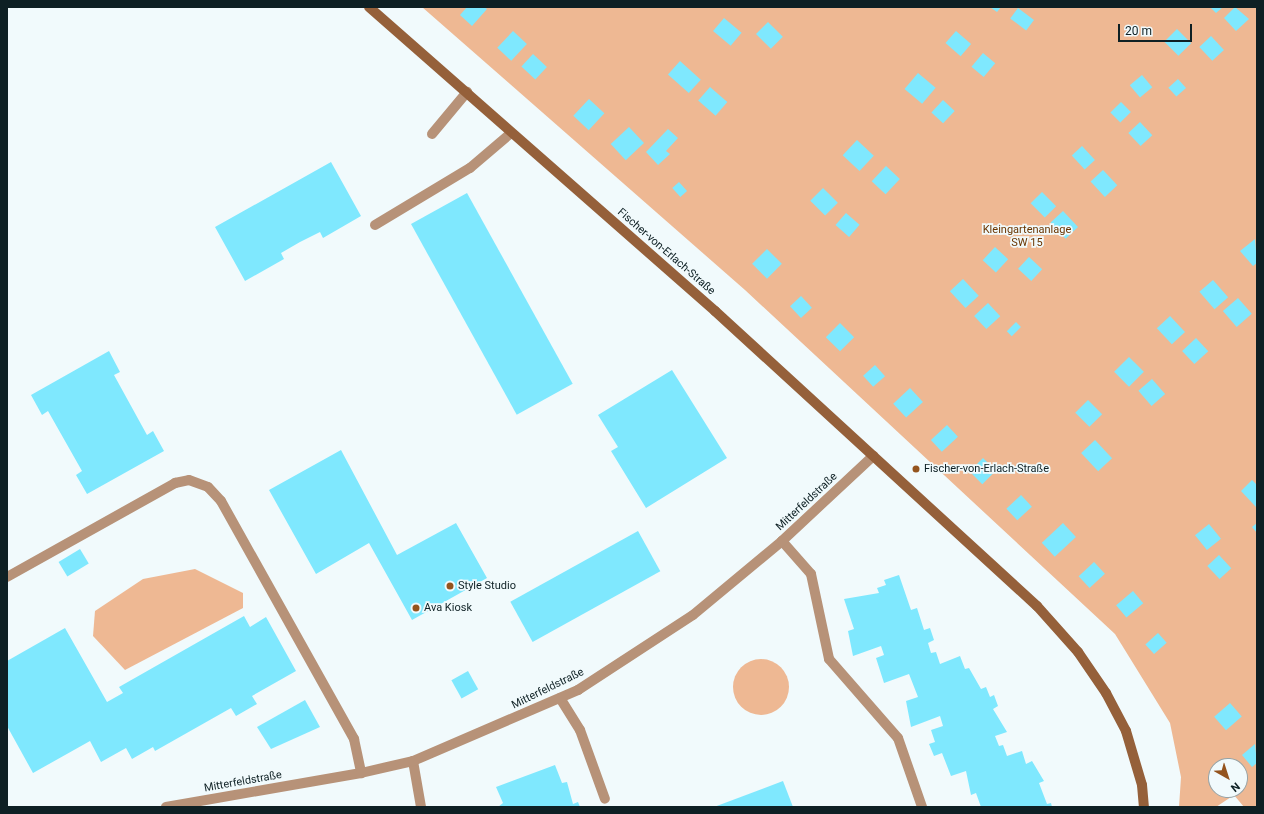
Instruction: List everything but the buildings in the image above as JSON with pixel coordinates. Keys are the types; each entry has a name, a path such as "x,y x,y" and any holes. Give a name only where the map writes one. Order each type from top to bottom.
{"street":[{"name":"Fischer-von-Erlach-Straße","path":"370,7 467,92 511,133 669,270 1037,606 1078,652 1106,693 1126,732 1142,785 1144,807"},
{"path":"432,134 467,92"},
{"path":"374,225 470,168 511,133"},
{"name":"Mitterfeldstraße","path":"166,807 361,773 413,760 560,698 633,656 694,615 782,541 873,456"},
{"path":"7,577 175,483 189,480 208,487 221,501 354,739 361,773"},
{"path":"782,541 811,574 829,660 898,738 922,807"},
{"path":"560,698 580,730 605,799"},
{"path":"413,760 421,807"}],"green space":[{"name":"Kleingartenanlage SW 15","path":"422,7 1257,7 1257,807 1244,807 1236,798 1248,798 1248,758 1208,758 1208,798 1230,798 1216,807 1179,807 1181,777 1170,723 1115,634 745,290"},
{"path":"195,569 243,593 243,608 125,670 93,636 95,611 143,579"},
{"path":"761,659 772,661 781,667 787,676 789,687 787,698 781,707 772,713 761,715 750,713 741,707 735,698 733,687 735,676 741,667 750,661"}],"place":[{"name":"Fischer-von-Erlach-Straße","path":"916,469"},
{"name":"Style Studio","path":"450,586"},
{"name":"Ava Kiosk","path":"416,608"}]}
